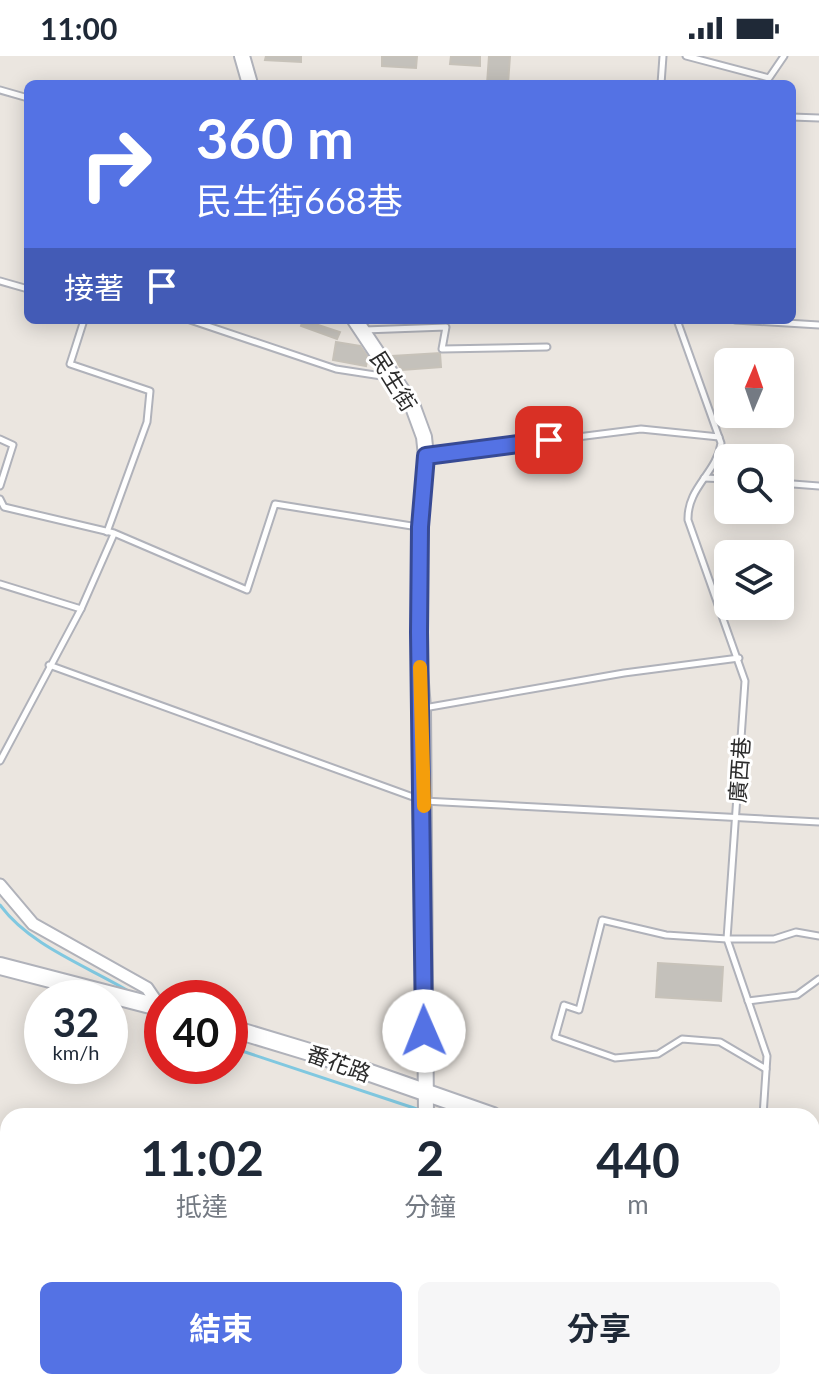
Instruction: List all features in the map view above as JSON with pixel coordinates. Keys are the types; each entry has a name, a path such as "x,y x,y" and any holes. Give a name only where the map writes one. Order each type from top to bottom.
{"main road":[{"path":"0,966 144,1004"},
{"name":"番花路","path":"248,1033 468,1108"}],"street":[{"path":"242,56 249,80"},
{"name":"民生街","path":"359,325 413,407 426,456 420,527 419,658 423,708 426,1108"},
{"path":"0,885 33,924 144,986"}],"lane":[{"path":"661,80 663,56"},
{"path":"686,56 769,78 784,56"},
{"path":"0,90 24,97"},
{"path":"796,117 819,118"},
{"path":"0,281 24,288"},
{"path":"83,324 70,364 150,391 147,422 107,532"},
{"path":"202,324 336,369 392,377"},
{"path":"426,456 641,429 719,437 678,324"},
{"path":"796,324 819,325"},
{"path":"359,325 446,327 442,349 547,347"},
{"name":"廣西巷","path":"719,437 719,456 688,506 688,520 745,681 727,939 767,1056 764,1108"},
{"path":"0,439 13,445 0,486"},
{"path":"703,478 714,478"},
{"path":"794,484 819,486"},
{"path":"0,499 4,507 114,533 247,590 275,504 420,527"},
{"path":"0,761 81,609 114,533"},
{"path":"0,584 81,609"},
{"path":"423,708 624,673 739,658"},
{"path":"49,665 424,801 819,822"},
{"path":"766,1069 720,1042 682,1039 658,1054 615,1058 555,1037 564,1005 579,1010 602,920 666,935 774,939 796,932 819,936"},
{"path":"748,1001 797,995 819,979"}],"building":[{"path":"266,56 301,56 301,62 265,60"},
{"path":"382,56 417,56 416,68 382,66"},
{"path":"451,56 480,56 480,66 450,64"},
{"path":"489,56 510,56 508,80 487,80"},
{"path":"315,324 340,332 337,339 301,326"},
{"path":"336,342 360,346 368,357 366,366 333,360"},
{"path":"440,353 441,367 402,370 393,356"},
{"path":"658,963 723,967 721,1001 656,997"}],"waterway":[{"path":"0,905 43,944 130,992"},
{"path":"248,1053 414,1108"}],"slow traffic":[{"path":"420,667 424,806"}],"route":[{"path":"424,1031 423,708 419,632 420,527 426,456 549,440"}]}
